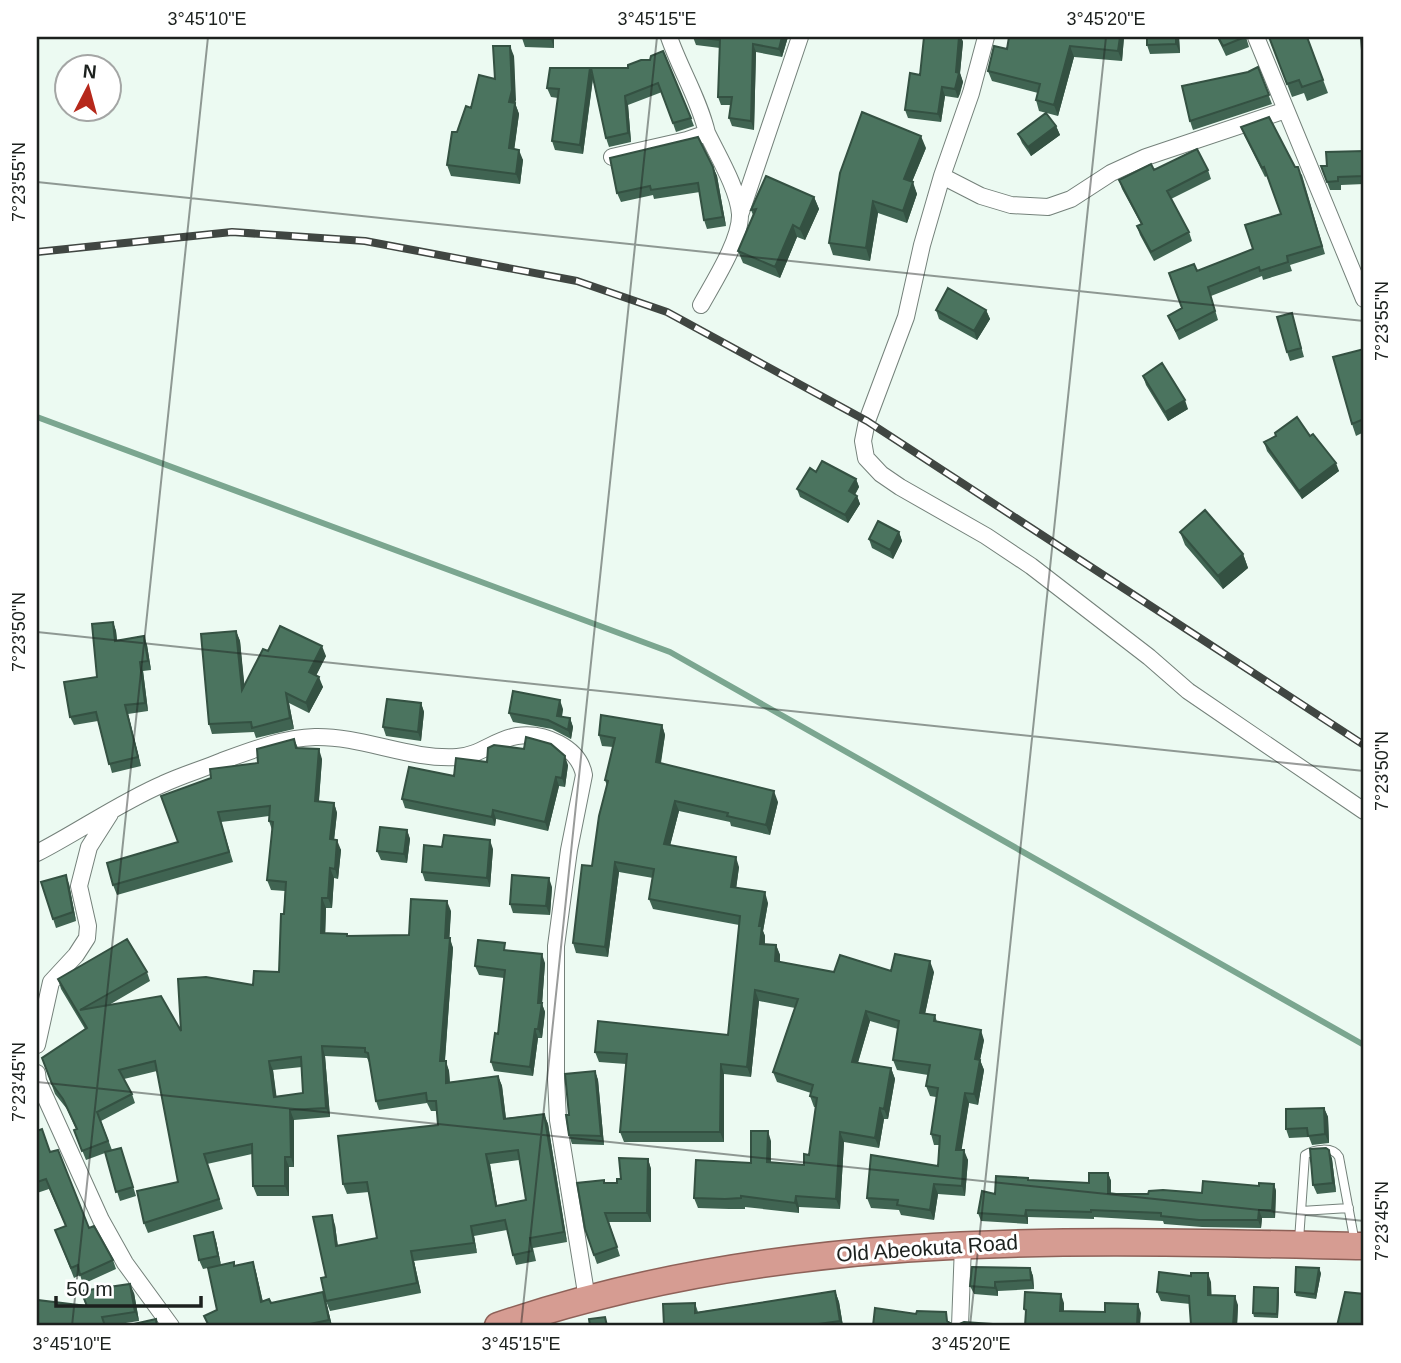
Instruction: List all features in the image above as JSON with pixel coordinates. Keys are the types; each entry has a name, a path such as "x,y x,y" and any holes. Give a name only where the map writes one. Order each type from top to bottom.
{"highway":[{"name":"Old Abeokuta Road","path":"498,1326 587,1299 674,1279 816,1256 963,1245 1119,1241 1360,1246"}],"street":[{"path":"669,37 677,61 702,113 707,133 731,183 740,215"},
{"path":"701,305 730,250 800,37"},
{"path":"986,37 971,93 942,176 922,245 906,317 867,421 863,441 866,458 881,474 900,487 986,536 1031,566 1149,657 1188,691 1364,811"},
{"path":"1256,37 1364,299"},
{"path":"942,176 981,196 1011,205 1048,207 1072,199 1111,173 1146,157 1286,110"},
{"path":"612,158 707,133"},
{"path":"37,853 161,785 260,747 313,737 343,738 440,757 459,757 478,753 516,736 538,737 558,743 571,751 582,763 584,775 569,850 556,946 556,1078 558,1120 587,1299"},
{"path":"37,1045 51,982 88,938 79,886 89,847 112,812"},
{"path":"37,1073 38,1081 101,1220 125,1263 171,1326"},
{"path":"960,1326 963,1245"}],"lane":[{"path":"1298,1245 1305,1156 1310,1152 1331,1149 1337,1152 1339,1157 1360,1246"},
{"path":"1301,1211 1349,1208"}],"building":[{"path":"551,37 551,39 522,38"},
{"path":"694,37 782,37 779,49 753,44 751,121 729,118 732,97 718,97 720,40"},
{"path":"924,37 959,37 956,72 959,73 955,89 942,87 938,114 905,110 910,73 920,75"},
{"path":"1009,37 1120,37 1118,51 1070,46 1054,105 1036,100 1040,84 988,71 994,46 1007,49"},
{"path":"1147,37 1176,37 1176,44 1147,45"},
{"path":"1218,37 1245,37 1223,46"},
{"path":"1269,37 1307,37 1323,80 1302,87 1299,80 1287,84"},
{"path":"1361,37 1364,37 1364,77"},
{"path":"493,46 510,46 512,90 509,102 515,103 509,148 519,150 516,174 447,165 452,132 457,132 466,106 471,108 479,75 495,79"},
{"path":"663,51 691,118 673,123 658,83 625,96 628,133 606,138 591,68 628,68 628,65 650,60 651,56"},
{"path":"1258,67 1269,95 1190,121 1182,86 1248,72"},
{"path":"550,68 590,68 580,145 552,141 559,89 547,88"},
{"path":"862,112 921,136 904,179 913,182 903,211 873,201 866,248 829,243 840,173"},
{"path":"1046,113 1056,126 1028,147 1018,134"},
{"path":"1269,117 1295,167 1298,167 1322,246 1287,256 1288,262 1260,271 1259,267 1208,287 1215,311 1176,331 1168,316 1182,308 1169,273 1194,264 1197,271 1253,249 1245,225 1281,214 1264,167 1262,168 1241,127"},
{"path":"698,137 713,167 723,217 704,220 698,183 651,190 650,186 617,193 610,158"},
{"path":"1197,149 1208,170 1167,191 1189,232 1151,252 1137,226 1142,224 1119,180 1151,164 1154,170"},
{"path":"1364,151 1364,176 1338,177 1338,181 1327,182 1321,166 1327,166 1326,152"},
{"path":"766,176 814,197 800,229 793,225 775,267 738,251 756,209 751,210"},
{"path":"948,288 986,310 974,331 936,310"},
{"path":"1292,313 1301,348 1287,352 1277,317"},
{"path":"1364,349 1364,419 1352,424 1333,357"},
{"path":"1162,363 1185,400 1165,412 1143,376"},
{"path":"1297,417 1310,436 1313,434 1336,463 1299,491 1264,442 1276,436 1275,433"},
{"path":"822,461 856,479 849,491 857,496 845,515 797,489 810,468 816,472"},
{"path":"1205,510 1243,554 1218,576 1180,532"},
{"path":"878,521 899,532 890,550 869,539"},
{"path":"113,622 115,641 144,636 148,661 140,662 145,703 125,705 138,757 109,764 96,712 70,717 64,682 97,677 92,624"},
{"path":"280,626 322,646 309,672 319,677 306,703 286,693 290,718 252,728 251,722 209,724 201,634 236,631 242,690 263,649 268,651"},
{"path":"513,691 560,700 557,716 570,718 568,730 548,720 509,713"},
{"path":"387,699 421,703 418,732 383,727"},
{"path":"601,715 662,725 656,762 774,791 766,825 675,801 664,844 736,857 731,887 765,892 759,926 762,926 760,944 776,945 775,961 834,972 840,955 891,971 895,954 930,961 920,1013 935,1015 934,1021 981,1030 975,1059 980,1060 974,1094 965,1093 956,1150 964,1150 962,1186 934,1184 930,1210 897,1205 898,1200 867,1198 871,1155 938,1166 940,1136 931,1134 938,1088 926,1086 930,1065 893,1060 899,1021 866,1011 852,1062 891,1068 884,1109 880,1108 875,1138 840,1132 836,1199 796,1196 795,1203 741,1196 725,1199 694,1198 696,1160 751,1163 751,1131 768,1131 767,1162 804,1165 804,1154 809,1155 817,1098 810,1096 813,1085 773,1072 798,999 755,990 747,1067 721,1064 720,1132 620,1132 627,1054 595,1052 598,1021 728,1035 740,916 649,899 654,869 615,862 605,947 573,943 582,865 592,866 599,816 608,781 605,780 615,738 599,735"},
{"path":"526,737 551,744 565,756 562,778 556,777 545,822 493,810 492,817 402,799 409,767 454,776 456,758 487,762 488,748 494,745 524,749"},
{"path":"294,739 296,748 319,749 315,801 334,803 330,839 337,840 335,869 330,868 328,898 322,898 321,933 347,936 409,935 411,899 447,901 445,938 450,938 440,1061 446,1061 446,1083 498,1076 504,1119 544,1114 564,1232 530,1238 532,1251 513,1255 505,1220 471,1226 474,1243 411,1251 417,1283 326,1301 321,1278 326,1277 313,1217 332,1215 336,1246 377,1238 367,1182 343,1184 338,1136 438,1125 436,1101 427,1101 426,1093 376,1101 365,1048 322,1046 326,1108 290,1110 291,1157 285,1157 285,1186 253,1186 252,1144 204,1154 219,1199 144,1223 137,1191 178,1182 155,1061 119,1070 132,1094 97,1112 108,1141 82,1151 74,1130 77,1129 63,1099 52,1084 42,1058 87,1028 58,979 127,939 147,972 80,1010 161,996 181,1031 178,979 206,977 253,985 254,971 279,972 281,914 284,914 286,882 267,880 273,822 269,821 270,806 218,812 229,852 113,885 107,863 178,842 161,796 211,778 210,769 258,763 257,749","holes":["301,1057 303,1093 274,1097 269,1061","518,1150 526,1200 496,1206 486,1154"]},
{"path":"380,827 407,830 404,854 377,851"},
{"path":"444,835 490,840 487,878 422,872 424,845 442,847"},
{"path":"66,875 73,912 53,919 41,882"},
{"path":"512,875 549,878 546,906 510,904"},
{"path":"478,940 505,943 504,950 542,954 538,1003 542,1003 530,1067 491,1062 495,1033 498,1034 505,970 475,966"},
{"path":"595,1071 601,1136 569,1135 565,1074"},
{"path":"1324,1108 1325,1134 1308,1136 1307,1128 1286,1129 1286,1109"},
{"path":"42,1129 50,1152 58,1150 89,1228 94,1226 113,1260 80,1275 78,1265 71,1268 55,1230 66,1226 46,1179 37,1182 37,1131"},
{"path":"121,1148 133,1187 116,1192 105,1152"},
{"path":"1310,1149 1329,1150 1333,1183 1313,1185"},
{"path":"619,1158 648,1159 647,1213 605,1213 617,1247 594,1255 585,1229 577,1183 604,1180 604,1183 617,1183 617,1179 621,1179"},
{"path":"1089,1173 1108,1173 1108,1193 1116,1194 1148,1194 1149,1191 1163,1190 1202,1193 1203,1181 1259,1186 1259,1183 1274,1184 1272,1210 1259,1210 1258,1220 1199,1220 1161,1216 1161,1213 1091,1210 1026,1210 1025,1216 978,1213 982,1191 995,1194 996,1176 1089,1183"},
{"path":"213,1232 218,1256 199,1260 194,1236"},
{"path":"234,1262 234,1266 253,1262 261,1302 269,1299 271,1303 323,1292 329,1320 300,1326 209,1326 204,1316 217,1310 208,1268"},
{"path":"972,1267 1030,1268 1031,1280 995,1282 995,1288 970,1286"},
{"path":"1296,1267 1319,1268 1315,1294 1295,1292"},
{"path":"1159,1272 1191,1276 1191,1273 1208,1273 1208,1295 1235,1296 1233,1326 1191,1325 1189,1296 1157,1292"},
{"path":"130,1284 135,1312 102,1317 105,1326 37,1326 37,1300 87,1306 81,1291"},
{"path":"1254,1287 1278,1288 1277,1314 1253,1313"},
{"path":"835,1291 840,1321 804,1326 664,1326 663,1304 695,1303 695,1313"},
{"path":"1025,1292 1061,1294 1060,1311 1105,1312 1105,1303 1138,1304 1137,1326 1025,1326"},
{"path":"1345,1292 1364,1294 1364,1326 1337,1326"},
{"path":"875,1308 916,1314 917,1311 946,1312 947,1321 955,1326 873,1326"},
{"path":"605,1317 607,1326 590,1326 589,1319"},
{"path":"156,1319 157,1326 134,1324"},
{"path":"964,1322 992,1324 992,1326 955,1326"}],"waterway":[{"path":"37,417 670,652 1364,1045"}],"railway":[{"path":"37,252 232,232 365,241 577,281 667,312 867,421 1364,745"}]}
